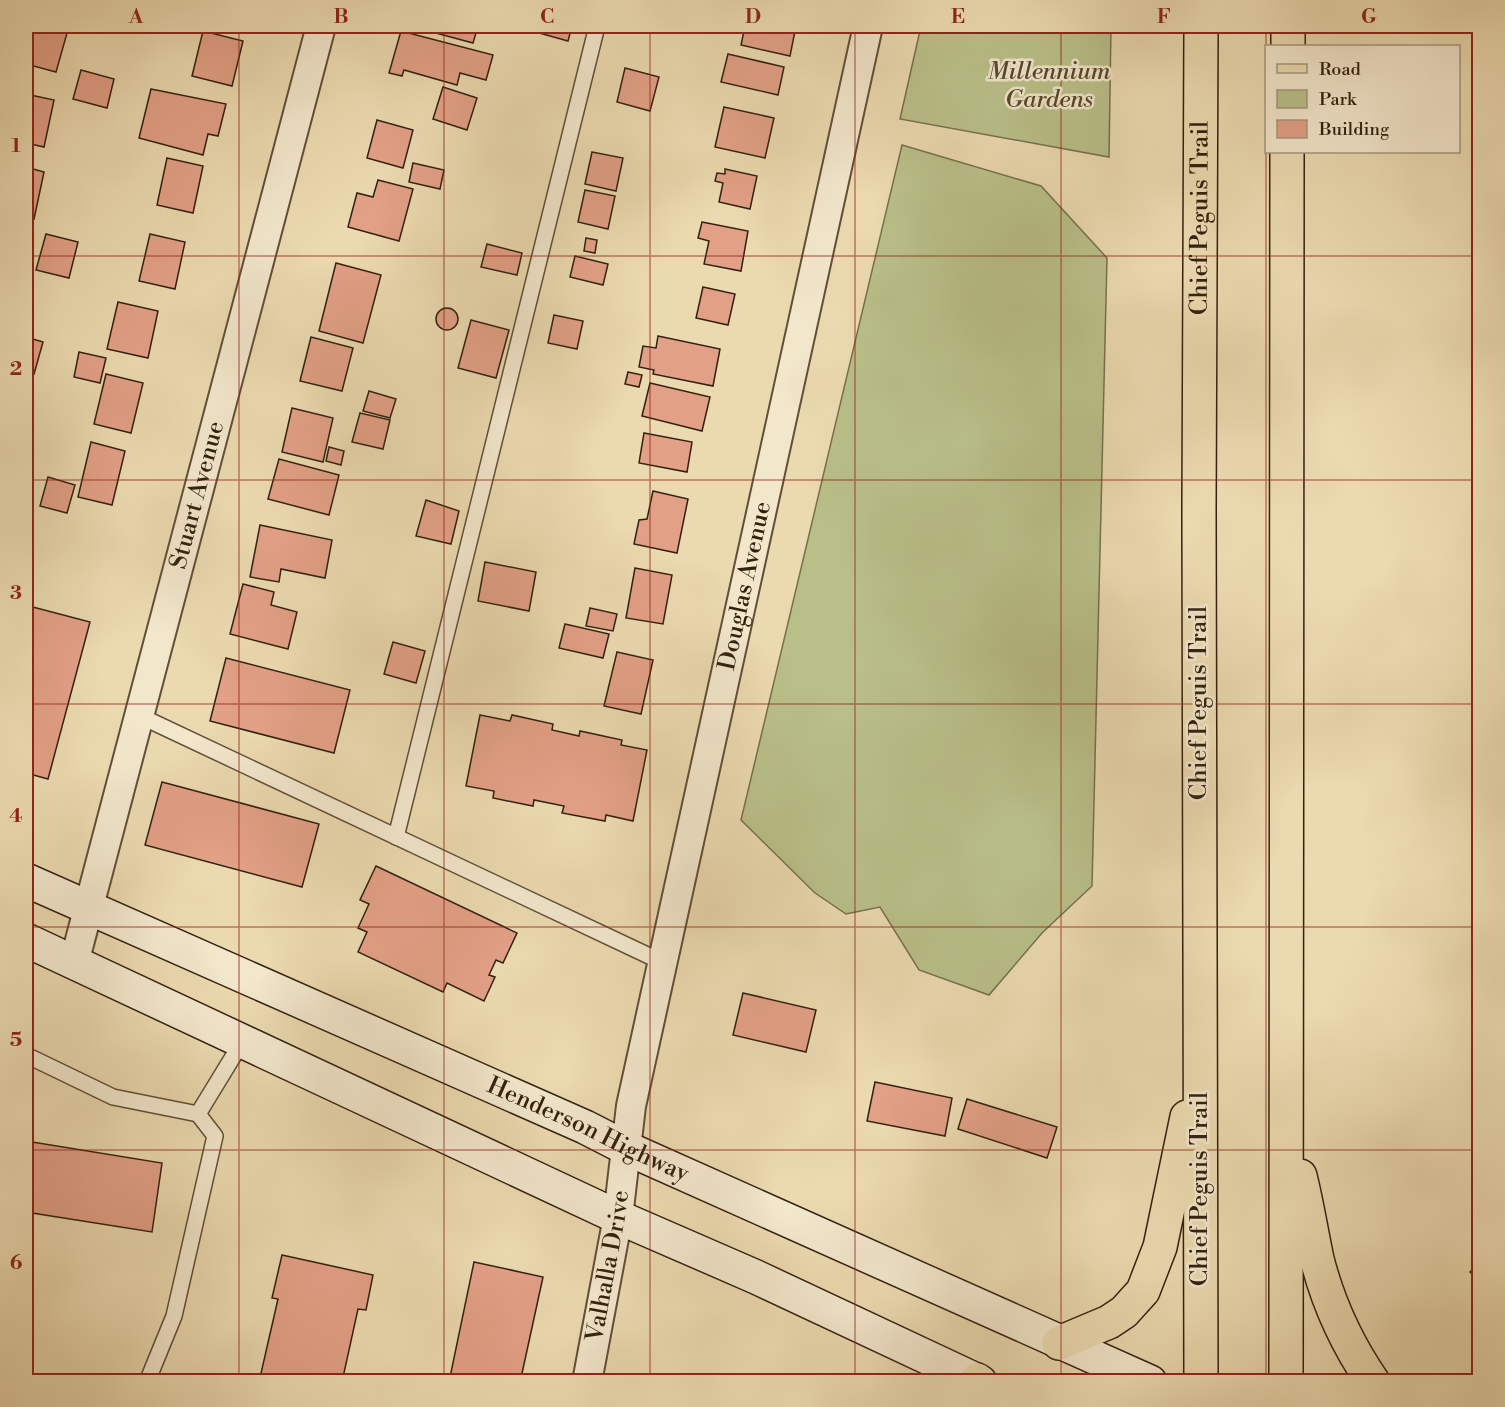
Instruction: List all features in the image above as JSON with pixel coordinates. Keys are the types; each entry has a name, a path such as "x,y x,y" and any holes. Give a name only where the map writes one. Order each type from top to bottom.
{"main road":[{"name":"Chief Peguis Trail","path":"1201,26 1201,1382"},
{"path":"1288,26 1288,45"},
{"path":"1286,1382 1285,342 1287,153"},
{"name":"Henderson Highway","path":"26,880 585,1127 626,1148 1150,1382"},
{"path":"26,940 618,1217 756,1277 978,1381"},
{"path":"1059,1343 1109,1322 1124,1312 1143,1291 1163,1238 1200,1066"},
{"path":"1287,1127 1305,1196 1323,1281 1340,1326 1373,1382"}],"street":[{"name":"Stuart Avenue","path":"74,963 321,26"},
{"name":"Douglas Avenue","path":"626,1148 631,1106 662,962 868,26"},
{"name":"Valhalla Drive","path":"587,1382 618,1217 626,1148"}],"lane":[{"path":"396,837 597,26"},
{"path":"138,716 662,962"},
{"path":"198,1114 242,1042"},
{"path":"26,1055 113,1097 198,1114 215,1136 174,1316 147,1382"}],"green space":[{"name":"Millennium Gardens","path":"921,26 1111,26 1109,157 900,119"},
{"path":"902,145 1041,186 1107,258 1092,886 1042,933 989,995 919,970 880,907 846,914 815,893 741,820"}],"building":[{"path":"27,26 69,26 56,72 26,64"},
{"path":"410,26 478,26 473,43"},
{"path":"533,26 572,26 568,41 532,31"},
{"path":"745,26 796,26 790,56 741,45"},
{"path":"203,31 243,41 232,86 192,76"},
{"path":"401,31 493,55 486,80 460,73 457,85 404,70 402,76 389,73"},
{"path":"728,54 784,67 778,95 721,82"},
{"path":"625,68 659,77 650,111 617,102"},
{"path":"81,70 114,79 107,108 73,99"},
{"path":"443,87 477,98 467,130 433,119"},
{"path":"151,89 226,104 218,136 208,134 203,155 139,138"},
{"path":"26,94 54,100 44,147 26,143"},
{"path":"724,107 774,118 765,158 715,147"},
{"path":"377,120 413,130 403,168 367,158"},
{"path":"592,152 623,158 616,191 585,184"},
{"path":"167,158 203,166 193,213 157,205"},
{"path":"413,163 444,170 440,189 409,182"},
{"path":"26,167 44,172 34,219 26,217"},
{"path":"725,169 757,176 750,209 719,202 723,183 715,181 717,173 725,174"},
{"path":"378,180 413,189 399,241 348,227 357,193 373,197"},
{"path":"585,190 615,196 608,229 578,222"},
{"path":"702,222 748,231 741,271 704,264 709,241 698,238"},
{"path":"46,234 78,242 69,278 36,270"},
{"path":"150,234 185,242 175,289 139,281"},
{"path":"586,238 597,240 595,253 584,251"},
{"path":"487,244 522,253 517,275 481,267"},
{"path":"575,256 608,264 603,285 570,277"},
{"path":"336,263 381,275 363,343 319,331"},
{"path":"703,287 735,294 728,325 696,318"},
{"path":"118,302 158,311 148,358 107,349"},
{"path":"447,308 455,311 458,319 455,327 447,330 439,327 436,319 439,311"},
{"path":"554,315 583,321 577,349 548,343"},
{"path":"471,320 509,330 496,378 458,368"},
{"path":"658,336 720,349 713,386 653,374 654,370 639,367 643,346 656,348"},
{"path":"26,337 43,342 34,374 26,371"},
{"path":"311,337 353,348 342,391 300,381"},
{"path":"79,352 106,358 100,383 74,377"},
{"path":"628,372 642,375 639,387 625,384"},
{"path":"106,374 143,383 131,433 94,424"},
{"path":"650,383 710,397 702,431 642,416"},
{"path":"369,391 396,399 390,418 363,411"},
{"path":"292,408 333,418 323,462 282,452"},
{"path":"26,411 32,413 26,439"},
{"path":"360,413 390,420 383,449 352,442"},
{"path":"644,433 692,442 687,472 639,463"},
{"path":"91,442 125,451 112,505 78,497"},
{"path":"329,447 344,451 341,465 326,461"},
{"path":"279,459 339,475 329,515 268,499"},
{"path":"48,477 75,485 67,513 40,506"},
{"path":"653,491 688,499 677,553 634,544 639,520 647,519"},
{"path":"426,500 459,511 451,544 416,536"},
{"path":"260,525 332,540 325,578 281,569 279,582 250,577"},
{"path":"485,562 536,572 529,611 478,601"},
{"path":"635,568 672,575 663,624 626,618"},
{"path":"243,584 274,592 271,605 297,612 288,649 230,634"},
{"path":"29,606 90,622 48,779 26,773 26,620"},
{"path":"590,608 617,614 613,631 586,626"},
{"path":"565,624 609,634 603,658 559,648"},
{"path":"393,642 425,651 416,683 384,674"},
{"path":"617,652 653,660 641,714 604,706"},
{"path":"226,658 350,690 334,753 210,721"},
{"path":"480,715 510,721 512,715 553,724 552,730 579,736 580,731 622,740 621,745 647,750 633,821 606,815 605,821 562,813 564,806 534,800 533,806 493,798 494,791 466,786"},
{"path":"162,782 319,824 302,887 145,845"},
{"path":"376,866 517,933 503,963 496,960 489,975 495,977 484,1001 447,983 443,992 358,952 367,932 358,928 369,904 360,900"},
{"path":"743,993 816,1010 806,1052 733,1035"},
{"path":"875,1082 952,1098 945,1136 867,1121"},
{"path":"967,1099 1057,1127 1047,1158 958,1129"},
{"path":"26,1141 162,1163 152,1232 26,1212"},
{"path":"282,1255 373,1275 366,1310 358,1309 342,1382 259,1382 278,1299 272,1298"},
{"path":"474,1262 543,1277 521,1378 527,1382 449,1382"},
{"path":"1480,1263 1480,1281 1470,1272"}]}
